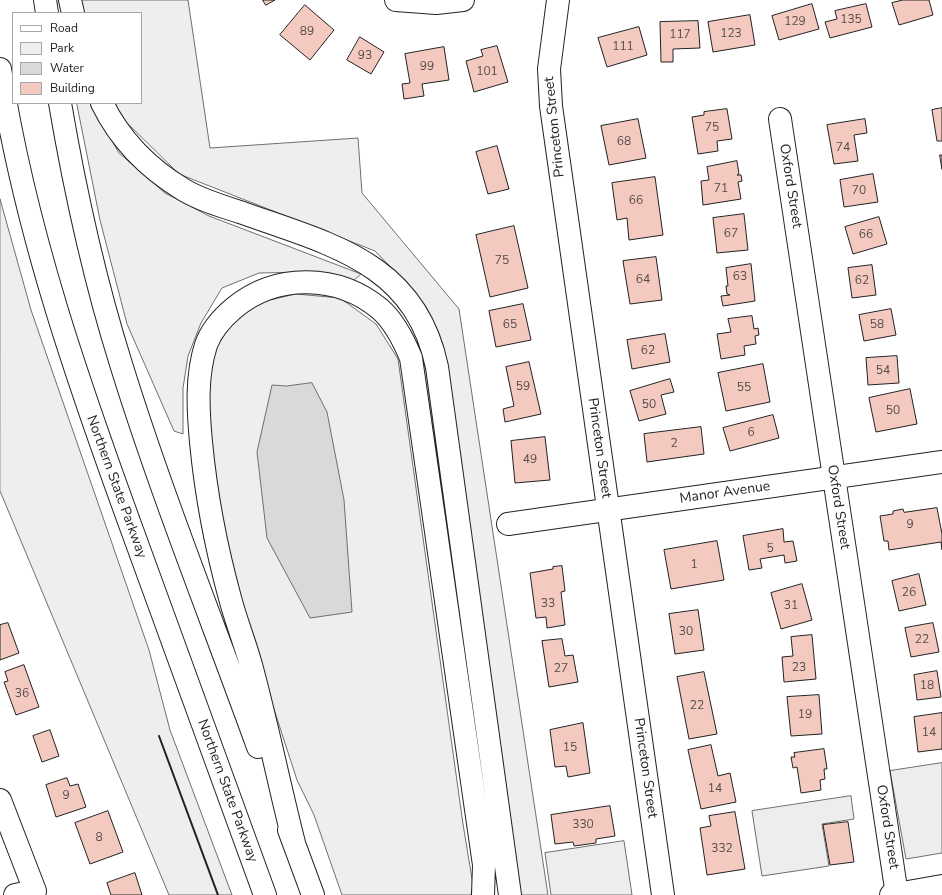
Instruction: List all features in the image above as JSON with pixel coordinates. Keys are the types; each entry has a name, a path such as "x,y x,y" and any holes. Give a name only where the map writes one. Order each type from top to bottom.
{"main road":[{"path":"45,0 47,12"},
{"path":"70,0 72,12"},
{"path":"396,0 436,3 463,0"},
{"name":"Princeton Street","path":"558,0 549,69 551,106 663,895"},
{"name":"Northern State Parkway","path":"0,69 18,164 55,307 101,445 265,895"},
{"path":"60,104 81,214 99,288 121,364 176,522 313,895"},
{"path":"103,104 118,130 130,145 151,166 171,181 185,190 211,202 323,242 354,256 370,265 406,296 423,322 429,336 437,367 510,895"},
{"name":"Oxford Street","path":"780,119 895,895"},
{"path":"294,843 251,664 230,600 216,539 202,453 199,393 200,375 207,344 221,321 241,302 252,296 275,287 302,281 331,284 345,289 358,294 381,310 398,332 411,358 484,865 483,895"},
{"name":"Manor Avenue","path":"508,524 942,462"},
{"path":"0,800 30,894"},
{"path":"242,833 254,895"},
{"path":"895,895 942,886"}],"green space":[{"path":"78,0 188,0 210,148 358,138 362,193 459,309 548,895 518,895 440,344 416,293 375,251 179,174 122,118 115,104 142,104 142,12 82,12"},
{"path":"77,104 91,104 119,153 165,193 209,216 361,274 352,282 309,272 259,273 222,288 201,323 188,356 183,388 183,434 174,431 127,324 100,220"},
{"path":"0,199 31,310 149,650 170,730 232,895 169,895 0,491"},
{"path":"296,294 340,298 376,324 398,359 463,824 473,885 471,895 342,895 314,815 297,780 232,580 205,419 209,359 233,321 258,303"}],"shaded area":[{"path":"942,763 942,853 906,859 890,771"},
{"path":"851,796 854,819 822,824 829,866 762,876 752,811"},
{"path":"624,841 632,895 551,895 545,853"}],"water":[{"path":"312,383 327,412 344,500 352,612 310,618 267,538 257,452 272,385 286,386"}],"building":[{"path":"263,0 275,0 266,5"},
{"path":"903,0 929,0 933,15 899,25 892,3"},
{"path":"812,4 819,29 779,40 772,16"},
{"path":"866,4 872,27 830,38 825,22 837,19 835,11"},
{"path":"305,5 334,30 310,60 280,35"},
{"path":"750,15 755,45 713,52 708,22"},
{"path":"698,21 700,48 673,49 673,62 661,62 660,22"},
{"path":"639,27 647,55 607,67 598,38"},
{"path":"360,37 384,52 371,74 347,60"},
{"path":"497,46 508,82 474,92 466,61 483,56 481,50"},
{"path":"444,47 449,80 422,84 424,96 404,99 402,84 410,83 405,54"},
{"path":"942,108 942,141 937,141 932,110"},
{"path":"727,109 732,139 717,141 718,151 698,154 692,117 704,115 704,112"},
{"path":"638,119 646,158 609,165 601,126"},
{"path":"865,119 867,133 854,135 858,161 834,164 827,125"},
{"path":"497,146 509,189 488,194 476,152"},
{"path":"940,155 942,155 942,169"},
{"path":"737,161 739,174 737,175 741,175 742,181 738,182 741,199 703,205 701,181 709,180 707,167"},
{"path":"873,174 878,202 844,207 840,180"},
{"path":"655,177 663,235 629,240 627,218 617,220 612,183"},
{"path":"744,214 748,250 717,253 713,218"},
{"path":"879,217 887,244 853,254 845,227"},
{"path":"514,226 528,288 490,297 476,235"},
{"path":"656,257 662,300 630,304 623,261"},
{"path":"751,264 755,301 723,306 721,296 730,295 727,294 726,286 728,286 726,268"},
{"path":"872,265 876,295 852,298 848,268"},
{"path":"523,304 531,340 496,347 489,311"},
{"path":"891,309 896,335 864,341 859,315"},
{"path":"752,316 754,329 758,328 759,335 755,336 756,344 744,346 745,355 721,359 717,334 731,332 728,319"},
{"path":"665,334 670,362 632,369 627,340"},
{"path":"897,356 899,383 868,385 866,358"},
{"path":"529,362 541,414 505,422 503,409 514,406 506,367"},
{"path":"763,364 770,402 726,411 718,373"},
{"path":"670,379 674,392 661,395 666,414 639,421 630,391"},
{"path":"910,389 917,424 876,432 869,398"},
{"path":"773,415 779,438 730,451 723,428"},
{"path":"701,427 704,454 647,462 644,434"},
{"path":"545,437 550,480 515,483 511,441"},
{"path":"937,508 942,534 942,550 941,542 889,550 888,541 884,541 880,516 893,514 893,511 903,509 904,512"},
{"path":"783,529 784,542 793,541 797,561 785,563 784,555 760,559 762,568 749,570 743,536"},
{"path":"717,541 724,580 671,589 664,550"},
{"path":"562,566 565,591 561,592 565,625 547,628 546,617 536,618 530,573"},
{"path":"919,574 926,605 899,611 892,581"},
{"path":"802,584 812,620 781,629 771,593"},
{"path":"698,610 704,650 675,654 669,614"},
{"path":"8,623 19,653 0,660 0,625"},
{"path":"933,623 939,652 911,657 905,628"},
{"path":"812,635 816,679 784,682 782,657 793,656 791,637"},
{"path":"562,639 565,656 573,655 578,682 549,687 542,641"},
{"path":"24,665 39,707 16,715 4,682 8,681 5,672"},
{"path":"937,671 941,697 917,700 914,675"},
{"path":"704,672 717,734 689,739 677,677"},
{"path":"819,695 822,734 791,736 787,697"},
{"path":"942,713 942,749 918,752 914,717"},
{"path":"583,723 590,773 568,777 566,766 555,767 550,730"},
{"path":"50,730 59,756 42,762 33,736"},
{"path":"711,745 718,776 730,773 736,802 701,809 688,750"},
{"path":"824,749 827,769 824,769 825,779 820,780 821,790 801,793 797,767 793,768 791,757 795,757 794,753"},
{"path":"67,778 70,786 78,784 86,807 56,817 46,785"},
{"path":"610,806 615,836 596,839 596,843 574,846 573,842 555,844 551,815"},
{"path":"108,811 123,852 90,864 75,823"},
{"path":"735,812 745,869 707,875 700,828 711,826 709,816"},
{"path":"848,822 854,862 830,865 823,825"},
{"path":"135,873 142,895 111,895 107,883"}],"wall":[{"path":"159,736 218,895"}]}
